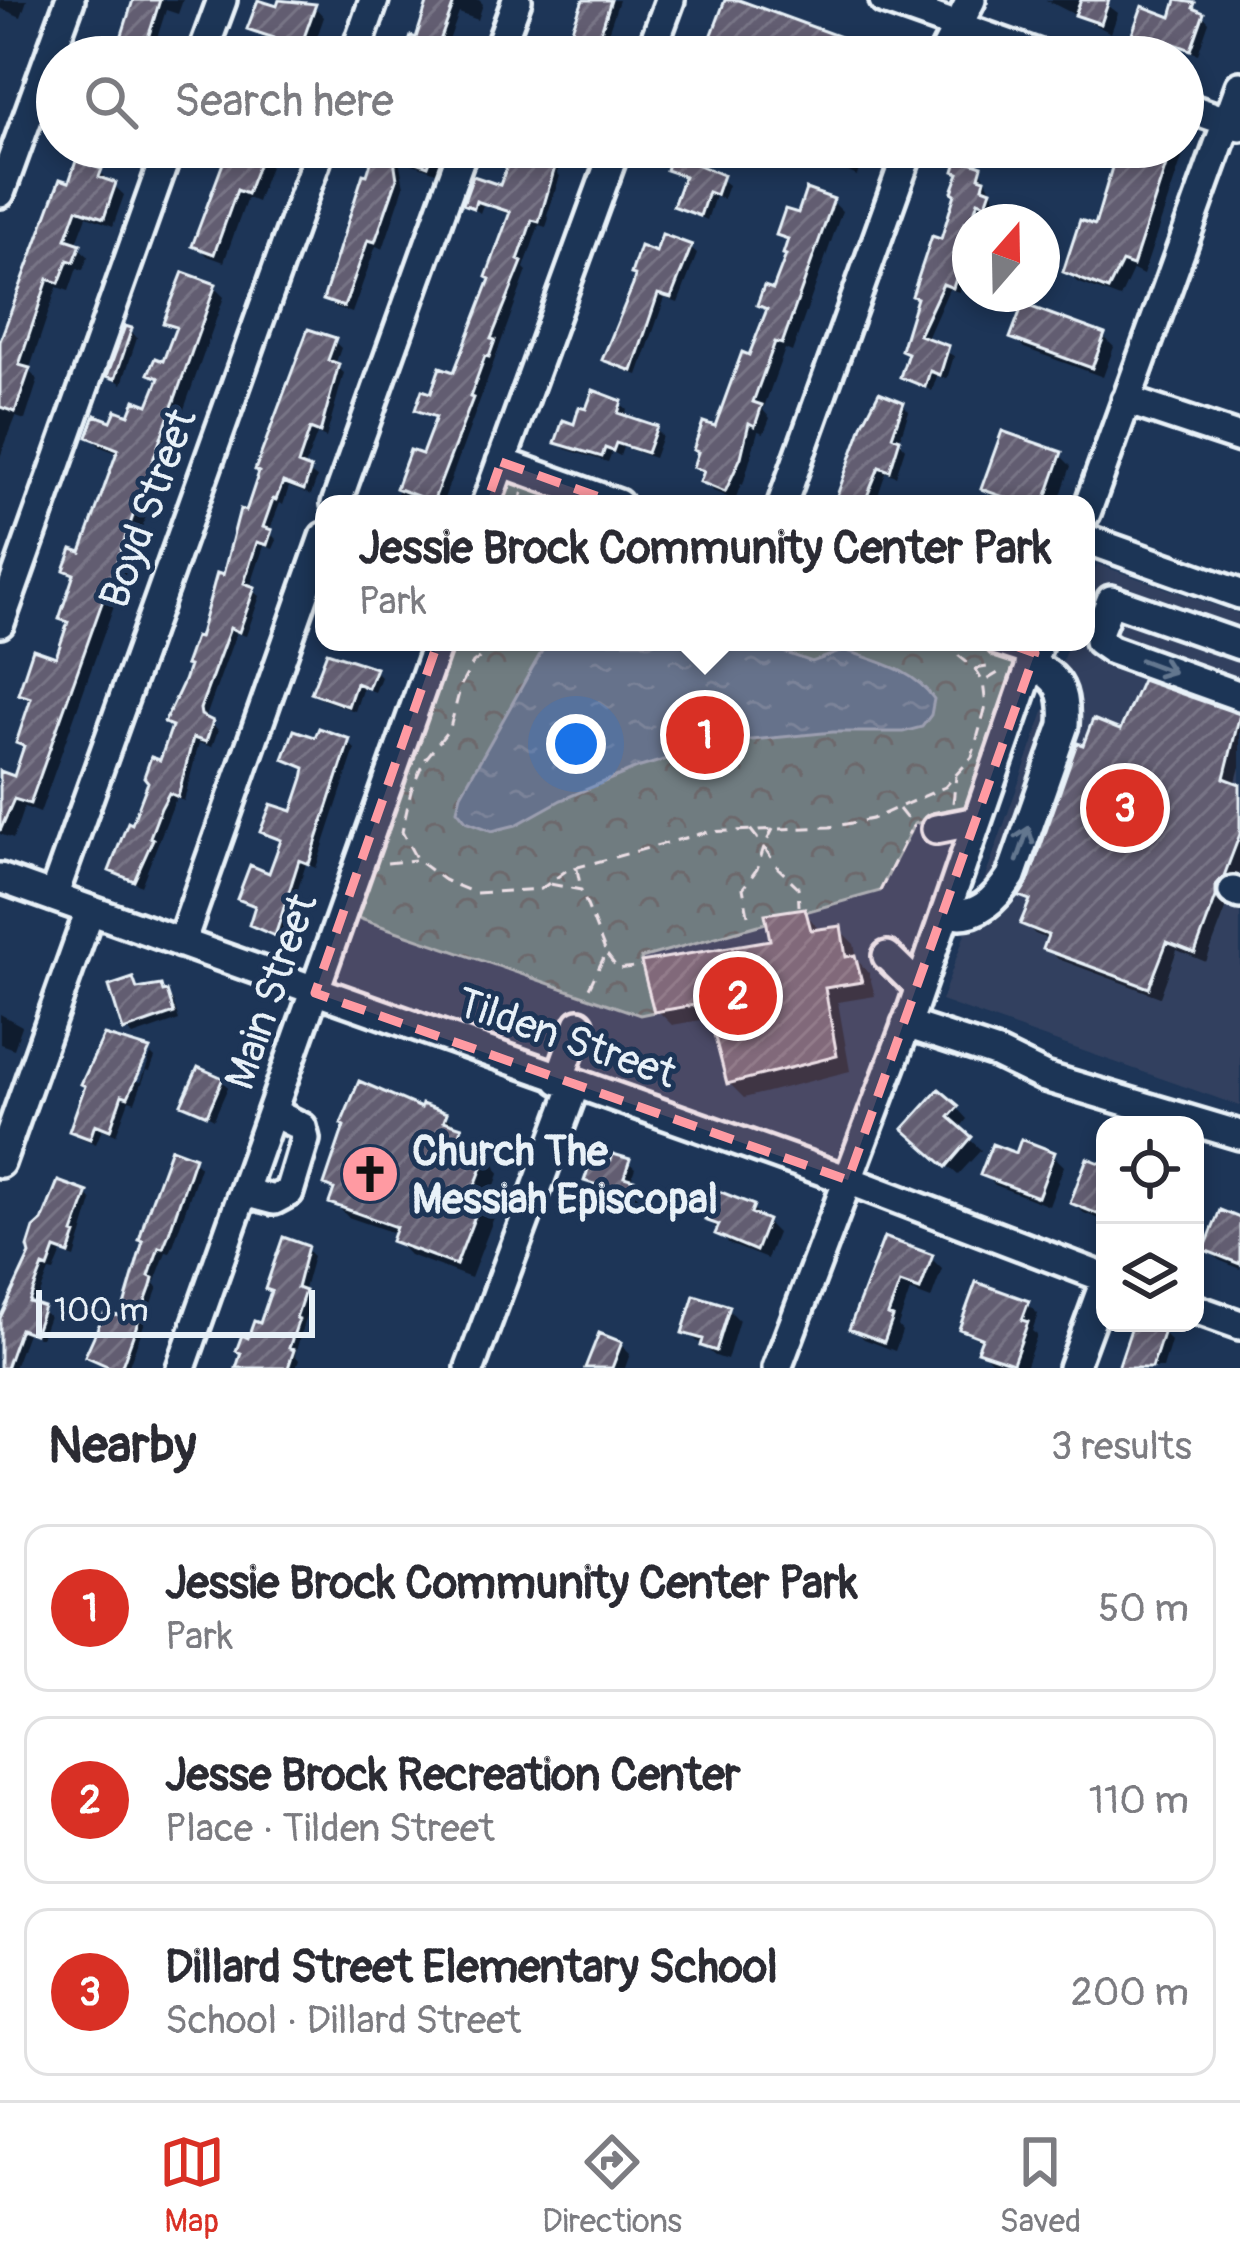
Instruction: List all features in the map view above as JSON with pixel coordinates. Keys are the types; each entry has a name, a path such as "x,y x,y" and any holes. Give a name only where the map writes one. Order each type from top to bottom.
{"street":[{"path":"57,36 70,0"},
{"path":"209,36 222,0"},
{"path":"361,36 374,0"},
{"path":"504,36 517,0"},
{"path":"657,36 670,0"},
{"path":"884,0 985,36"},
{"path":"952,36 971,0"},
{"path":"1092,495 1234,124 1240,86"},
{"path":"0,193 36,94"},
{"path":"1204,113 1234,124"},
{"path":"0,622 162,168"},
{"name":"Boyd Street","path":"53,896 313,168"},
{"path":"339,495 456,168"},
{"path":"489,495 608,168"},
{"path":"785,495 902,168"},
{"path":"1126,400 1240,438"},
{"path":"501,462 593,495"},
{"path":"1095,542 1240,594"},
{"path":"181,944 315,563"},
{"path":"1240,645 1111,600 1099,630 1099,641 1112,650 1240,696"},
{"name":"Main Street","path":"181,1368 435,651"},
{"path":"777,1368 903,1032 1035,654"},
{"path":"946,911 961,916 981,909 1011,876 1064,725 1066,703 1061,686 1035,654"},
{"path":"924,829 977,821"},
{"name":"Tilden Street","path":"0,878 848,1180 1096,1276"},
{"path":"0,1163 90,910"},
{"path":"887,956 919,987"},
{"path":"470,1368 567,1083 582,1010"},
{"path":"903,1032 997,1073 1045,1077 1240,1135"},
{"path":"244,1192 274,1200 289,1192 305,1139 302,1127 272,1112"},
{"path":"1073,1368 1096,1304"},
{"path":"1204,1312 1240,1325"}],"path":[{"path":"489,651 473,663 461,685 450,728 424,761 402,832 417,860 444,880 475,893 542,889 577,867 707,832 830,827 872,819 945,787 971,757 986,706 983,682 953,651"},
{"path":"975,669 1014,663 983,682"},
{"path":"748,915 743,888 757,869 773,827"},
{"path":"749,828 798,887 800,906"},
{"path":"880,891 924,829"},
{"path":"387,863 417,860"},
{"path":"577,867 606,953 618,969 642,966"},
{"path":"549,884 581,890"},
{"path":"582,1010 606,953"}],"highlighted area":[{"path":"501,462 1035,653 848,1180 315,993"}],"shaded area":[{"path":"1097,564 1240,614 1240,1106 941,1001 1066,651 1095,651"}],"green space":[{"path":"511,478 559,495 504,495"},
{"path":"448,651 998,651 1021,659 964,810 914,824 880,891 641,958 654,1012 640,1015 352,916"}],"water":[{"path":"542,651 781,651 812,662 848,651 905,673 934,699 922,727 721,743 637,768 516,825 492,831 466,821 457,810 461,794"}],"building":[{"path":"133,0 160,0 149,36 122,36"},
{"path":"258,0 277,6 279,0 316,4 305,36 268,36 247,29"},
{"path":"428,0 455,0 442,36 417,36"},
{"path":"583,0 611,0 600,36 569,36"},
{"path":"725,0 739,0 838,36 711,36"},
{"path":"1081,0 1109,0 1101,24 1075,15"},
{"path":"1176,0 1195,3 1193,8 1204,13 1196,36 1131,36 1142,6 1171,17"},
{"path":"74,168 99,168 99,177 116,183 104,218 77,209 66,239 81,244 59,283 48,279 19,365 30,368 15,412 0,407 0,341 60,179 69,182"},
{"path":"221,168 257,168 247,194 237,190 214,254 192,246"},
{"path":"369,168 395,168 397,179 375,242 368,240 344,307 323,300 363,174"},
{"path":"506,168 555,168 539,222 532,220 518,260 522,262 491,339 495,340 489,357 485,356 436,495 414,495 396,488 410,450 422,454 436,417 415,410 422,390 431,393 440,367 454,372 510,212 476,201 474,208 463,204 473,176 500,185"},
{"path":"706,168 723,175 716,195 708,192 700,216 673,206 684,176 666,170"},
{"path":"955,168 981,168 983,187 991,190 986,204 952,204 952,288 943,284 919,335 949,346 940,375 930,371 925,387 900,377 908,353 901,350 917,298 912,296 932,236 941,239 959,173"},
{"path":"1112,168 1165,168 1133,266 1122,262 1108,290 1063,272 1080,220 1095,225"},
{"path":"806,189 834,199 782,344 775,342 753,402 762,405 755,426 749,423 741,457 725,492 700,482 704,471 693,467 698,452 693,450 703,422 715,426 742,352 749,355 767,309 757,305 764,286 773,289 786,255 788,239 776,235 785,209 798,213"},
{"path":"662,234 692,245 671,298 658,294 632,371 602,360 633,285 635,275 631,274 640,246 656,252"},
{"path":"183,272 216,284 30,804 14,799 0,831 0,771 14,776 24,746 16,743 31,698 18,694 33,649 56,657 68,622 59,619 74,574 64,570 72,549 81,552 118,449 87,437 95,415 111,421 116,410 129,415 135,400 148,405 159,378 148,374 155,358 163,361 176,327 163,323"},
{"path":"1020,312 1045,312 1105,334 1092,368 1010,338"},
{"path":"125,326 132,328 115,379 107,376"},
{"path":"308,329 336,338 328,360 339,364 320,433 310,429 298,464 311,469 304,490 283,482 273,499 263,527 272,530 267,545 257,542 244,583 255,587 239,632 230,628 200,709 201,715 213,721 206,742 193,738 178,797 169,793 161,808 134,881 109,871 148,782 144,777 151,757 160,760 172,726 164,723 184,681 189,666 185,665 195,637 199,638 217,573 223,575 240,509 246,511 259,472 255,470"},
{"path":"593,390 622,401 618,413 657,426 647,453 616,443 613,451 605,448 602,457 555,443 563,420 574,424 579,407 586,409"},
{"path":"879,392 904,402 892,436 900,439 890,471 879,467 868,495 837,495"},
{"path":"1002,431 1062,452 1047,495 998,495 981,489"},
{"path":"327,652 376,668 368,688 356,683 348,706 311,693"},
{"path":"1142,680 1240,714 1224,778 1240,784 1240,834 1216,885 1195,953 1167,942 1149,988 1043,949 1048,935 1020,924 1030,900 1019,896 1077,743 1083,745 1093,719 1120,730"},
{"path":"319,728 350,739 309,864 299,860 275,936 249,925 255,906 237,899 250,865 269,873 281,840 260,832 271,804 292,811 305,768 283,759 294,730 315,737"},
{"path":"805,908 811,930 841,926 846,957 855,955 862,982 825,988 837,1056 727,1084 706,1003 654,1012 641,962 770,940 765,914"},
{"path":"133,978 137,989 161,985 174,1013 123,1031 109,986"},
{"path":"104,1035 150,1049 128,1097 122,1095 110,1130 95,1124 90,1139 69,1131 85,1086 81,1084"},
{"path":"198,1067 223,1078 207,1115 181,1104"},
{"name":"Church The Messiah Episcopal","path":"359,1081 421,1108 422,1104 447,1113 444,1121 462,1127 464,1140 482,1147 480,1154 486,1157 473,1191 483,1195 456,1265 391,1241 396,1227 329,1203 334,1189 324,1185"},
{"path":"939,1089 959,1106 949,1117 972,1137 946,1167 903,1129"},
{"path":"1021,1139 1055,1152 1038,1197 980,1175 992,1144 1016,1153"},
{"path":"171,1148 195,1157 168,1236 163,1248 159,1247 149,1276 151,1286 123,1363 112,1368 85,1356 104,1314 121,1316 146,1216"},
{"path":"613,1154 630,1159 624,1177 637,1181 632,1196 584,1181 593,1155 611,1160"},
{"path":"1087,1158 1096,1162 1096,1213 1070,1203"},
{"path":"58,1181 88,1192 76,1234 69,1254 55,1249 48,1268 43,1266 29,1302 44,1307 34,1334 20,1329 6,1368 0,1368 0,1318 30,1254 34,1228 42,1221"},
{"path":"716,1190 754,1205 751,1213 768,1220 756,1251 715,1234 719,1225 705,1220"},
{"path":"1220,1210 1240,1218 1240,1264 1204,1250"},
{"path":"283,1237 308,1246 297,1288 305,1291 288,1368 236,1368 242,1335 248,1338 254,1321 260,1323 271,1291 265,1289"},
{"path":"884,1237 933,1255 920,1290 900,1283 884,1342 849,1329"},
{"path":"976,1282 1029,1301 1022,1320 1028,1322 1013,1363 977,1351 982,1338 959,1329"},
{"path":"694,1295 730,1306 716,1351 701,1346 703,1339 682,1333"},
{"path":"1130,1332 1163,1332 1152,1368 1118,1368"},
{"path":"599,1333 622,1342 612,1368 585,1368"}],"place":[{"name":"Jessie Brock Community Center Park","path":"705,735"},
{"name":"Dillard Street Elementary School","path":"1125,808"},
{"name":"Jesse Brock Recreation Center","path":"738,996"},
{"name":"Church The Messiah Episcopal","path":"370,1174"}]}
